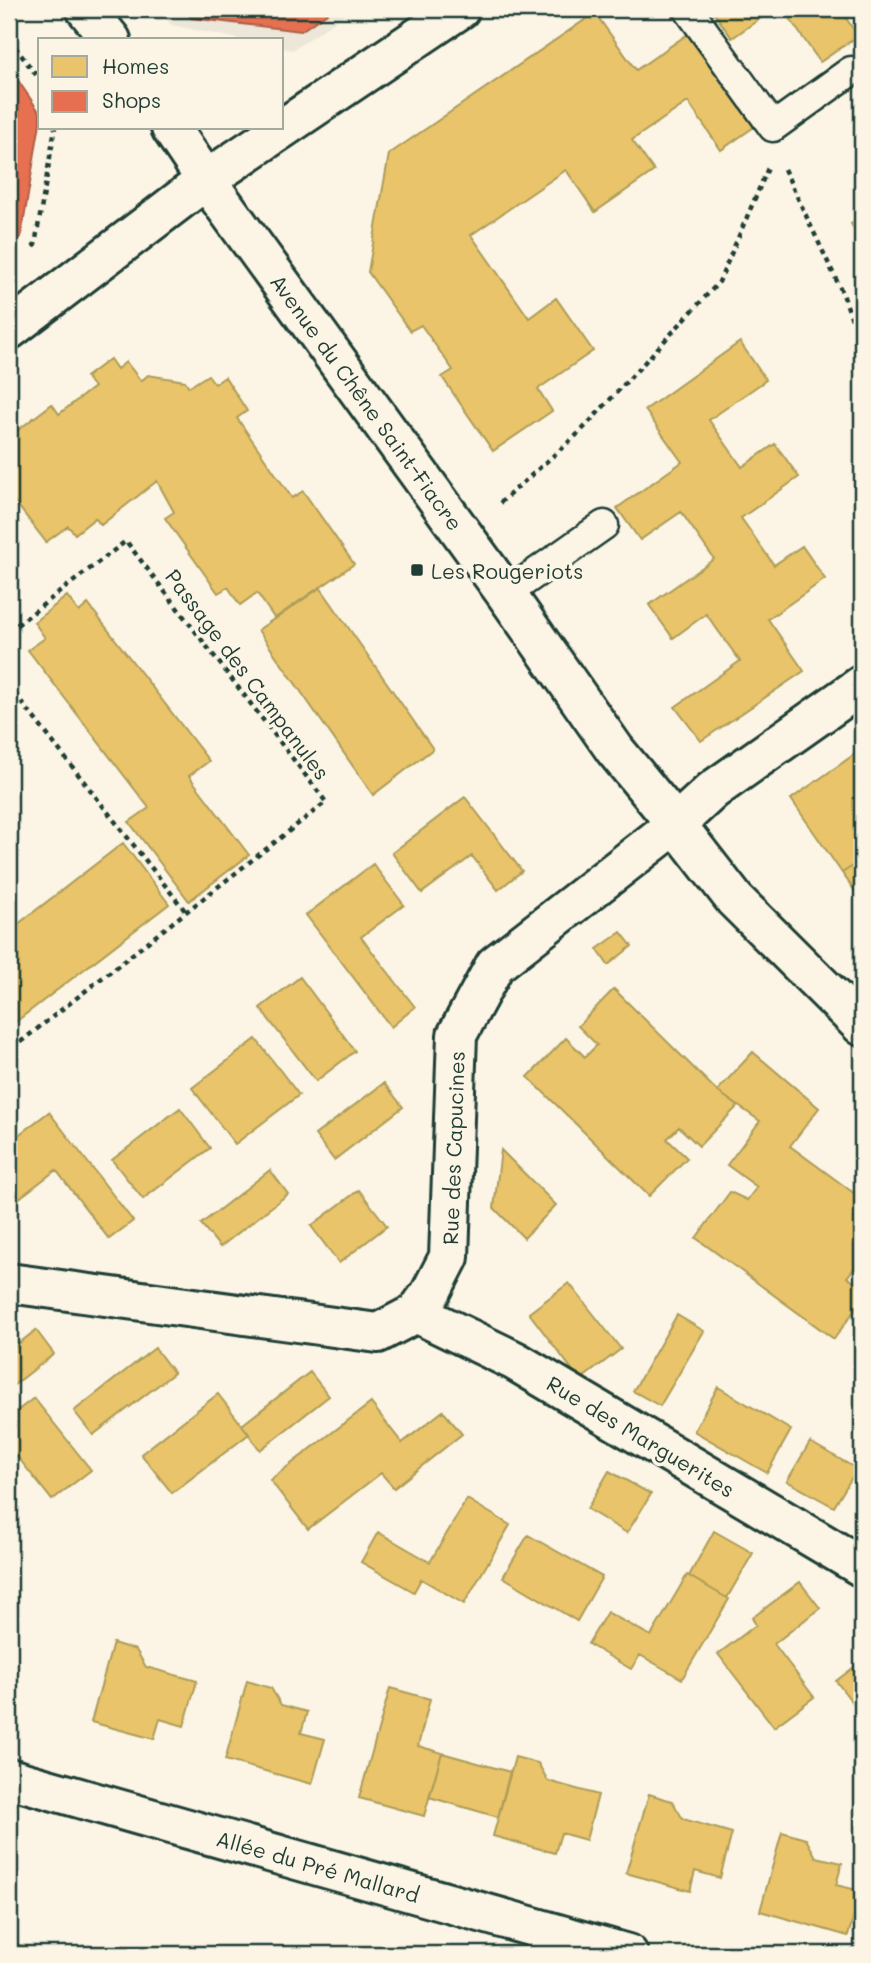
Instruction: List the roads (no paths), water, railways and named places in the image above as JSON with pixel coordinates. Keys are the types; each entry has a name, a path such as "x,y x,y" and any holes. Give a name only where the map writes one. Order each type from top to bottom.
{"street":[{"path":"86,9 109,38"},
{"path":"284,127 460,9"},
{"name":"Avenue du Chêne Saint-Fiacre","path":"172,130 615,750 734,900 862,1026"},
{"path":"9,330 206,180 280,130"},
{"name":"Rue des Capucines","path":"9,1283 378,1333 416,1313 430,1294 449,1257 457,1035 495,965 676,824 713,790 862,685"},
{"name":"Rue des Marguerites","path":"416,1313 515,1361 862,1567"},
{"name":"Allée du Pré Mallard","path":"9,1778 628,1954"}],"lane":[{"path":"688,9 774,139 851,71"},
{"path":"506,594 604,525"}],"place":[{"name":"Les Rougeriots","path":"417,570"}]}
